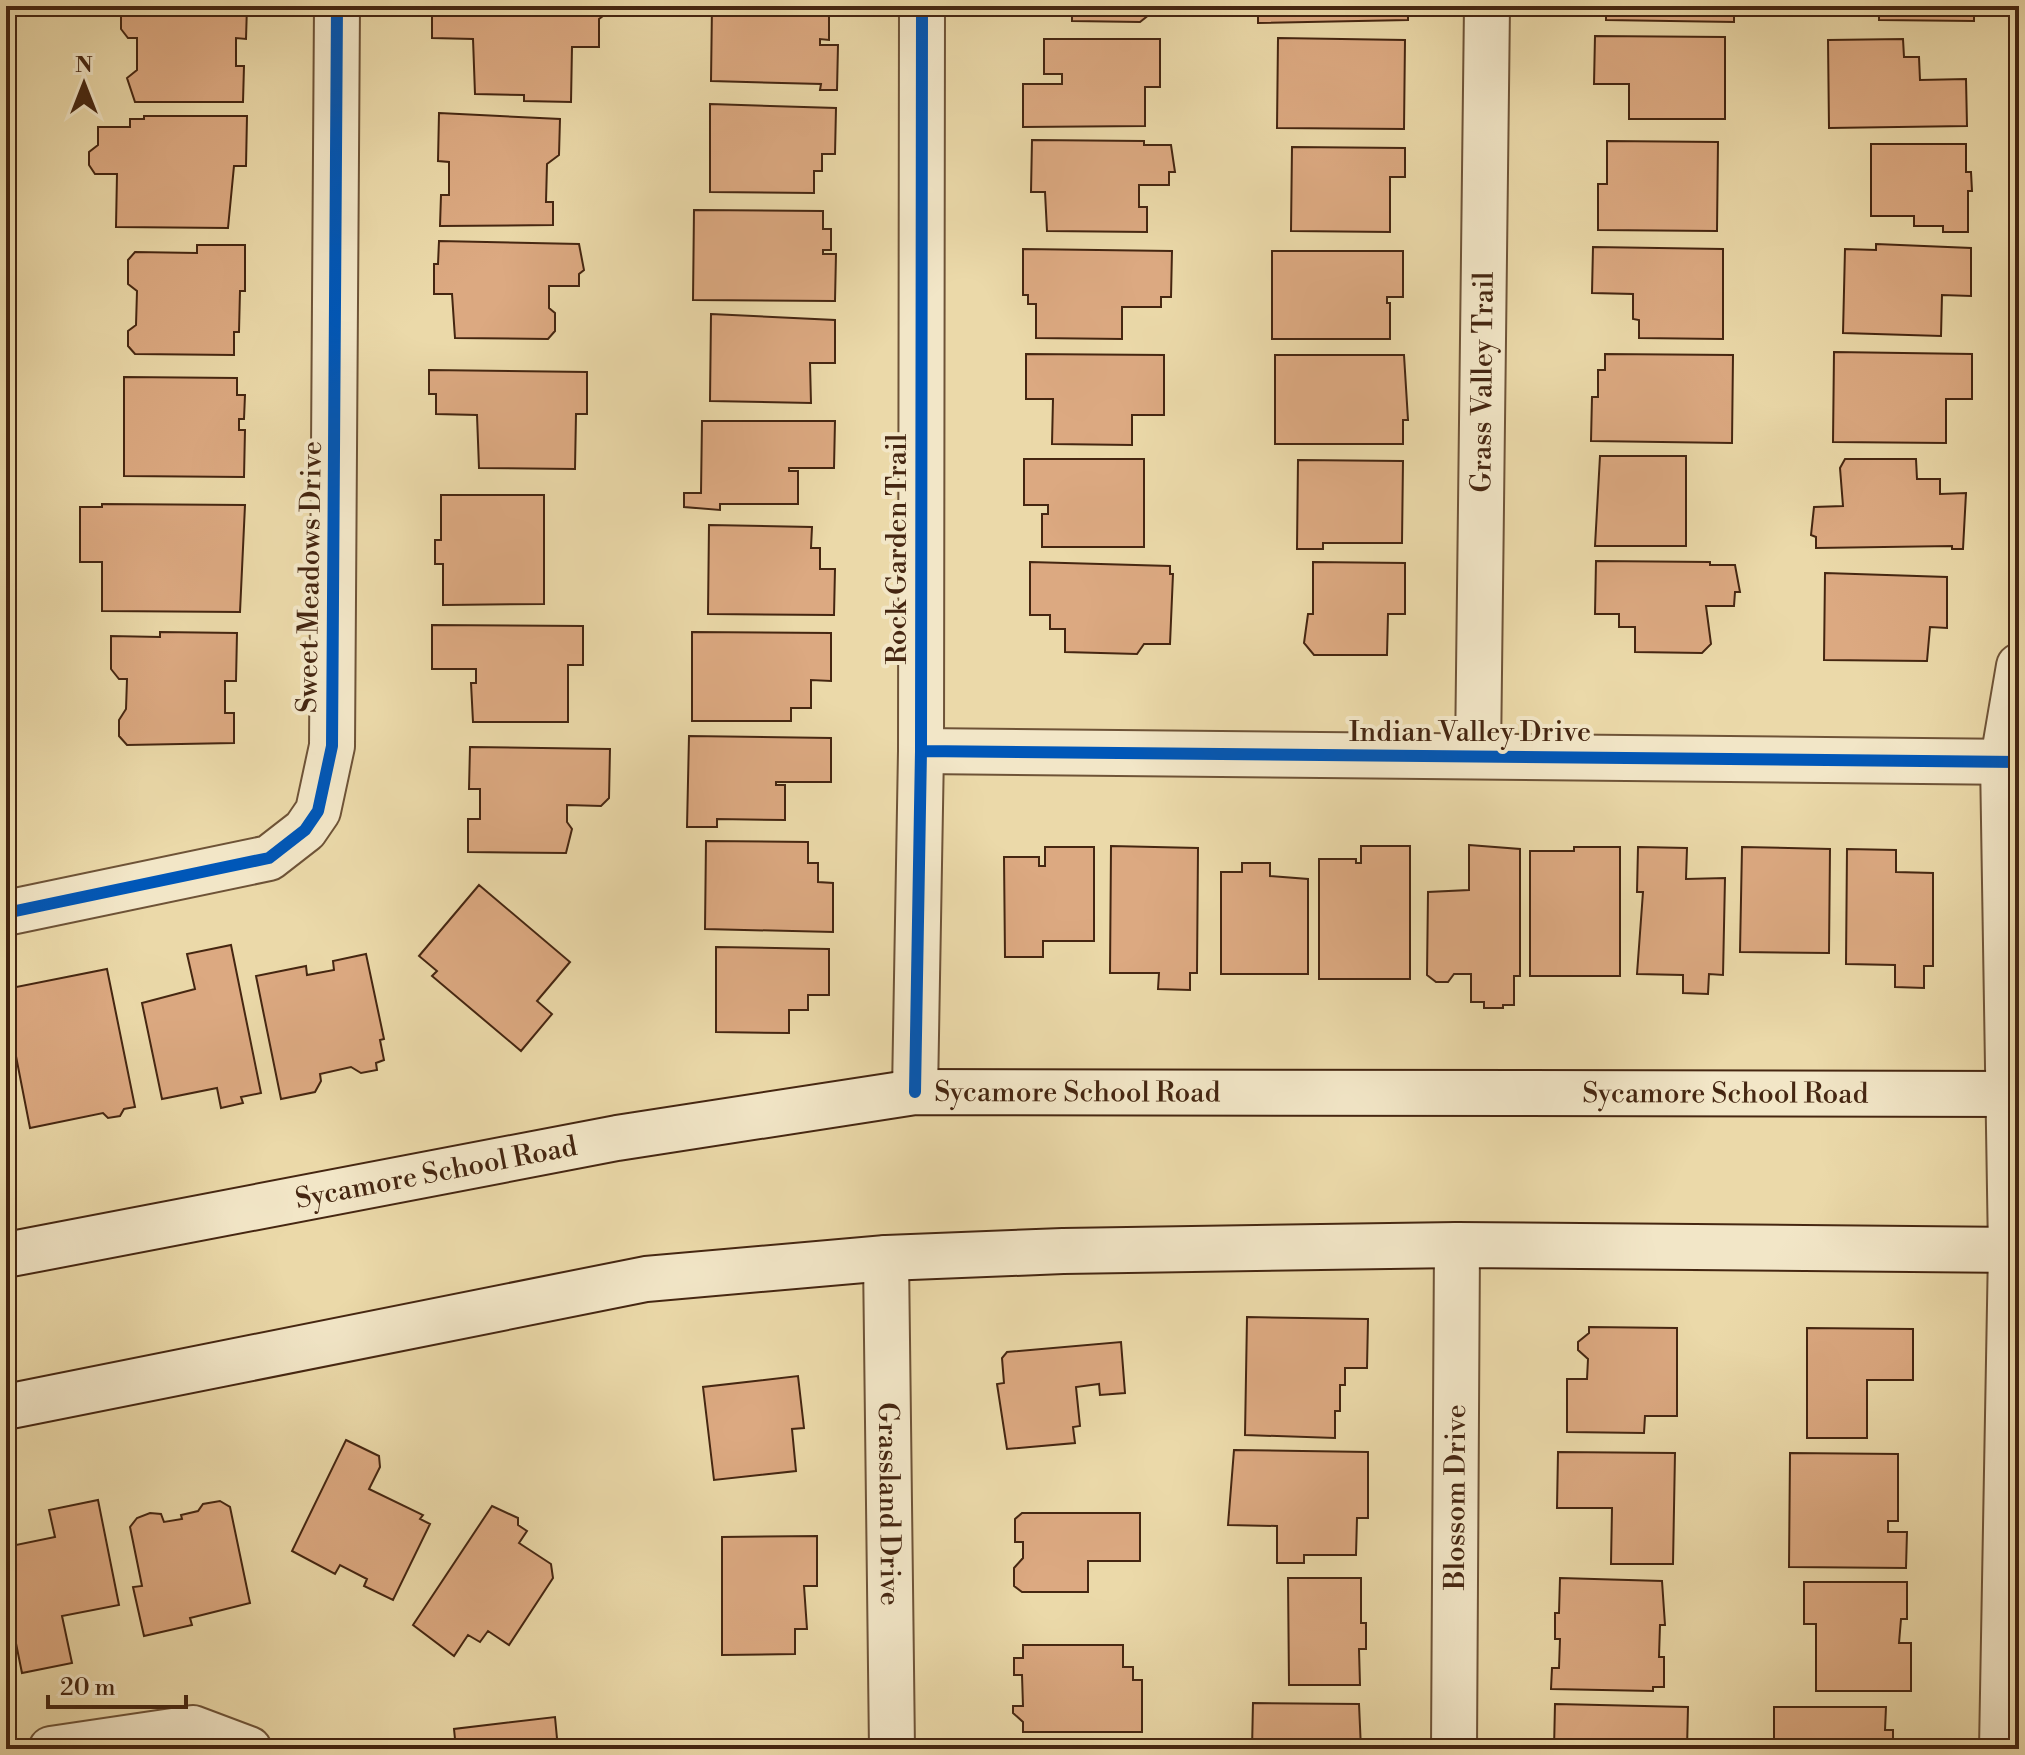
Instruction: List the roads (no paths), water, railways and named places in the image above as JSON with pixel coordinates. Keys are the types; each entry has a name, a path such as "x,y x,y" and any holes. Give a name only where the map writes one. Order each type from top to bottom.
{"street":[{"name":"Sweet Meadows Drive","path":"6,913 269,858 305,830 318,811 332,746 337,6"},
{"name":"Rock Garden Trail","path":"915,1092 921,751 922,6"},
{"name":"Grass Valley Trail","path":"1478,756 1487,6"},
{"path":"2002,1749 2015,1250 2011,761 2019,666"},
{"name":"Indian Valley Drive","path":"921,751 2011,761"},
{"name":"Sycamore School Road","path":"6,1255 617,1138 915,1092 2015,1093"},
{"path":"6,1407 646,1279 886,1258 1457,1245 2015,1250"},
{"name":"Blossom Drive","path":"1454,1749 1457,1245"},
{"name":"Grassland Drive","path":"886,1258 892,1749"},
{"path":"51,1749 193,1728 249,1749"}]}
